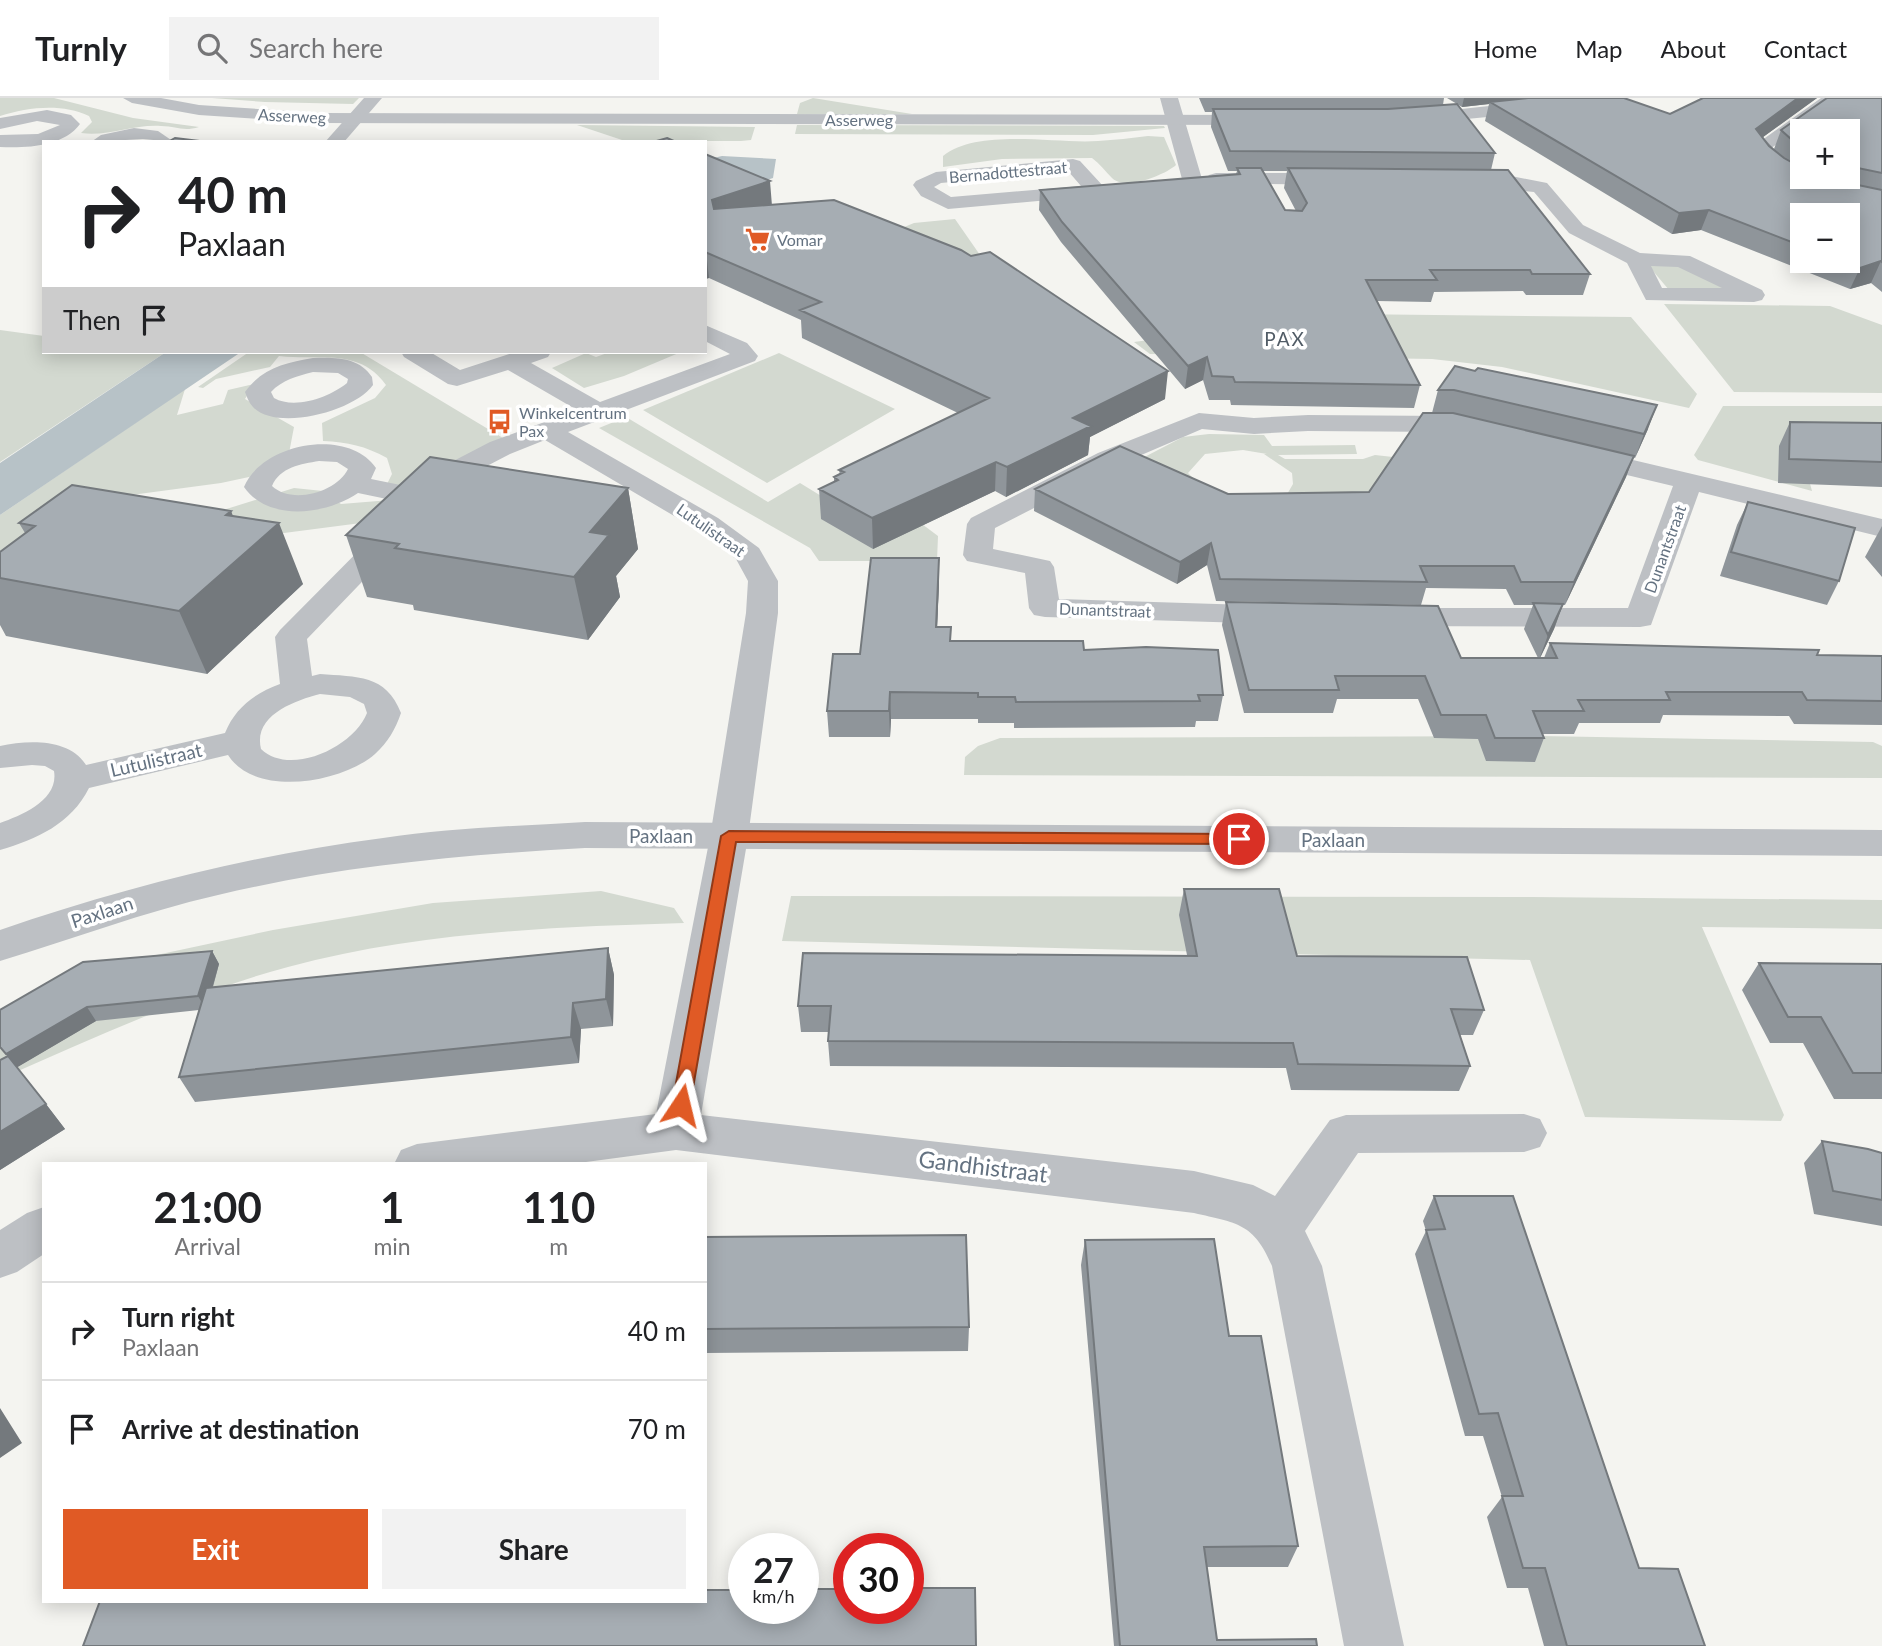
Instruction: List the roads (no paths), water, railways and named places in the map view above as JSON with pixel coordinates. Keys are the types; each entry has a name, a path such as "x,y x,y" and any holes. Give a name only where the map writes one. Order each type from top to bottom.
{"street":[{"name":"Asserweg","path":"132,98 231,113 355,119 1287,120"},
{"path":"336,140 373,98"},
{"path":"1169,98 1192,179"},
{"path":"1396,120 1513,110 1587,98"},
{"path":"1832,98 1760,148 1766,160 1807,184 1882,204"},
{"path":"0,124 41,116 69,120 71,124 53,135 29,141 0,141"},
{"path":"110,140 142,134 161,137 163,140"},
{"path":"53,135 79,140"},
{"name":"Bernadottestraat","path":"1073,165 1104,190 948,204 928,192 923,185 936,177 1073,165"},
{"path":"1266,178 1278,201"},
{"path":"1165,182 1192,179 1359,179"},
{"path":"1452,180 1506,181 1540,187 1576,229 1636,259 1682,261 1754,295 1654,295 1636,259"},
{"path":"297,689 292,637 450,474 474,459 596,410 746,356 738,348 707,333"},
{"path":"416,354 457,379 534,354"},
{"path":"512,362 596,410"},
{"path":"309,409 319,453"},
{"name":"Dunantstraat","path":"1311,616 1045,608 1039,567 978,555 981,524 1108,458 1199,421 1254,426 1308,423 1447,424 1487,434"},
{"name":"Lutulistraat","path":"548,431 708,524 748,554 763,581 762,613 729,836"},
{"name":"Dunantstraat","path":"1555,449 1882,527"},
{"path":"319,453 348,456 357,461 362,468 354,484 330,497 298,503 283,502 262,494 258,487 266,472 289,459 319,453"},
{"name":"Dunantstraat","path":"1366,617 1640,618 1689,481"},
{"path":"354,484 424,498"},
{"path":"320,684 362,688 376,695 384,707 384,720 377,735 363,748 344,760 296,772 273,770 255,764 244,754 239,741 245,726 257,711 297,689 320,684"},
{"name":"Lutulistraat","path":"73,780 239,741"},
{"path":"0,757 30,752 48,754 62,760 70,768 73,780 67,795 54,810 33,824 0,837"},
{"name":"Paxlaan","path":"0,946 151,896 300,864 441,844 585,835 1882,843"},
{"path":"677,1131 729,836"},
{"name":"Gandhistraat","path":"433,1162 677,1131 1194,1192 1253,1206 1280,1228 1297,1266 1374,1646"},
{"path":"1280,1228 1346,1134 1524,1133"},
{"path":"0,1256 42,1228"}],"place":[{"name":"Vomar","path":"757,240"},
{"name":"Winkelcentrum Pax","path":"499,422"}],"district":[{"name":"PAX","path":"1285,339"}]}
